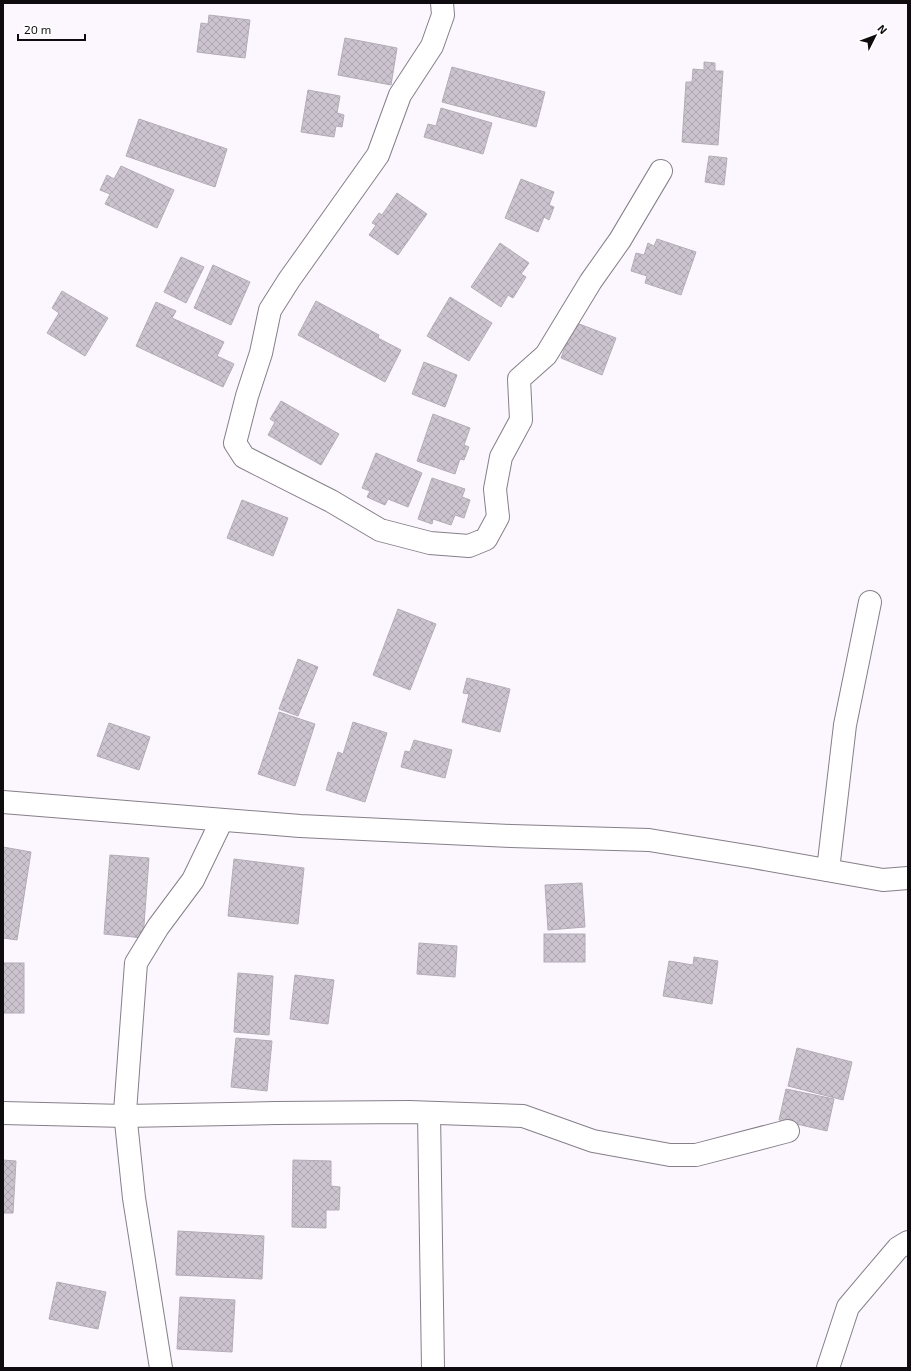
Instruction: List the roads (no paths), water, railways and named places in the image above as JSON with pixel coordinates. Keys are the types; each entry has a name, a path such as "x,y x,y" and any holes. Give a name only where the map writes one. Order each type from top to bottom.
{"street":[{"path":"442,3 443,15 432,46 400,95 378,154 297,268 270,310 261,353 247,396 235,443 244,457 331,501 380,530 430,543 469,546 486,539 498,517 495,489 501,457 521,420 519,380 546,355 591,281 620,240 661,171"},
{"path":"828,870 845,725 870,602"},
{"path":"3,802 300,826 511,836 649,840 883,880 908,878"},
{"path":"161,1368 134,1198 125,1116 136,963 158,927 193,880 222,820"},
{"path":"3,1113 125,1116 291,1112 409,1112 523,1116 593,1141 670,1155 696,1155 788,1131"},
{"path":"429,1113 433,1368"},
{"path":"828,1368 848,1307 898,1248 908,1242"}]}
